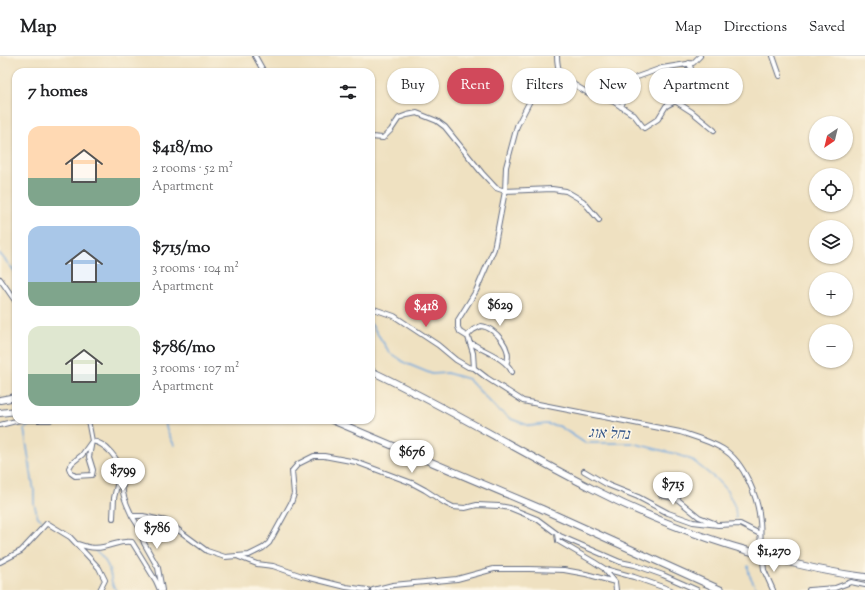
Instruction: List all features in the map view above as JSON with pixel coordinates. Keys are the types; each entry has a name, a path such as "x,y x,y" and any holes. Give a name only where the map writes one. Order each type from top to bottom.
{"highway":[{"path":"375,373 593,489 653,517 694,533 752,552 804,566 865,576"},
{"path":"0,400 12,398"},
{"path":"0,414 12,412"},
{"path":"341,424 542,509 721,590"}],"street":[{"path":"255,56 262,68"},
{"path":"557,56 558,68"},
{"path":"621,107 630,84 637,77 662,68 693,63 700,56"},
{"path":"773,56 780,76"},
{"path":"689,63 691,68"},
{"path":"577,86 588,93 614,102 634,115 644,128 658,119 666,106 670,104"},
{"path":"474,368 468,337 460,332 458,320 476,291 494,249 505,191 506,167 518,126 528,104"},
{"path":"680,104 714,130"},
{"path":"375,137 383,138 391,130 399,118 407,114 417,113 437,121 446,127 496,188 505,191 552,189 566,191 583,201 599,220"},
{"path":"0,279 12,296"},
{"path":"375,309 394,316 438,345 456,360 468,367 474,368 523,401 680,432 705,439 724,449 734,457 755,496 760,521 761,548"},
{"path":"467,336 473,330 481,326 491,328 504,344 508,356 508,361 506,364"},
{"path":"470,344 473,344 506,364 512,372"},
{"path":"0,425 12,422"},
{"path":"89,424 92,441 89,457 93,470 92,475 75,476 70,473 69,468 72,463 82,455 92,441"},
{"path":"92,441 99,442 109,450 119,466 122,474 122,493 132,516 139,527 144,543 158,568 161,590"},
{"path":"132,516 143,516 166,521 207,551 225,557 255,553 269,543 292,503 294,494 292,471 298,464 314,456 324,456 356,462 412,483 453,507 465,508 477,506 500,506 510,508 537,519 557,534 620,562 635,565 663,575 697,590"},
{"path":"113,518 114,498 118,481 119,466"},
{"path":"584,471 608,486 638,497 668,513 693,522 718,525 740,524 760,534"},
{"path":"677,499 681,491 687,486"},
{"path":"661,496 677,499 699,517 718,525"},
{"path":"0,562 21,551 48,524 70,536 99,568 105,580 100,590"},
{"path":"557,534 558,542 594,562 605,570 615,582 616,590"},
{"path":"77,544 88,547 103,547 123,541 132,542 161,590"},
{"path":"238,556 257,564 273,566 302,576 346,587 368,590"},
{"path":"763,561 764,570 773,590"},
{"path":"373,590 393,585 457,579 494,569 564,570 615,582"},
{"path":"605,570 634,577 671,590"},
{"path":"809,590 835,588 851,582 865,585"}],"waterway":[{"name":"נחל אוג","path":"0,254 12,268"},
{"name":"נחל אוג","path":"375,330 390,353 405,363 432,374 447,373 468,379 497,409 511,419 530,426 546,424 559,426 585,443 632,443 676,454 692,460 717,480 727,491 735,507 736,518"},
{"path":"31,424 24,429 34,491 34,504 38,517 46,523"},
{"path":"165,424 174,445"},
{"path":"94,549 106,563 112,583 116,590"},
{"name":"נחל אוג","path":"748,566 749,574 757,590"}]}
